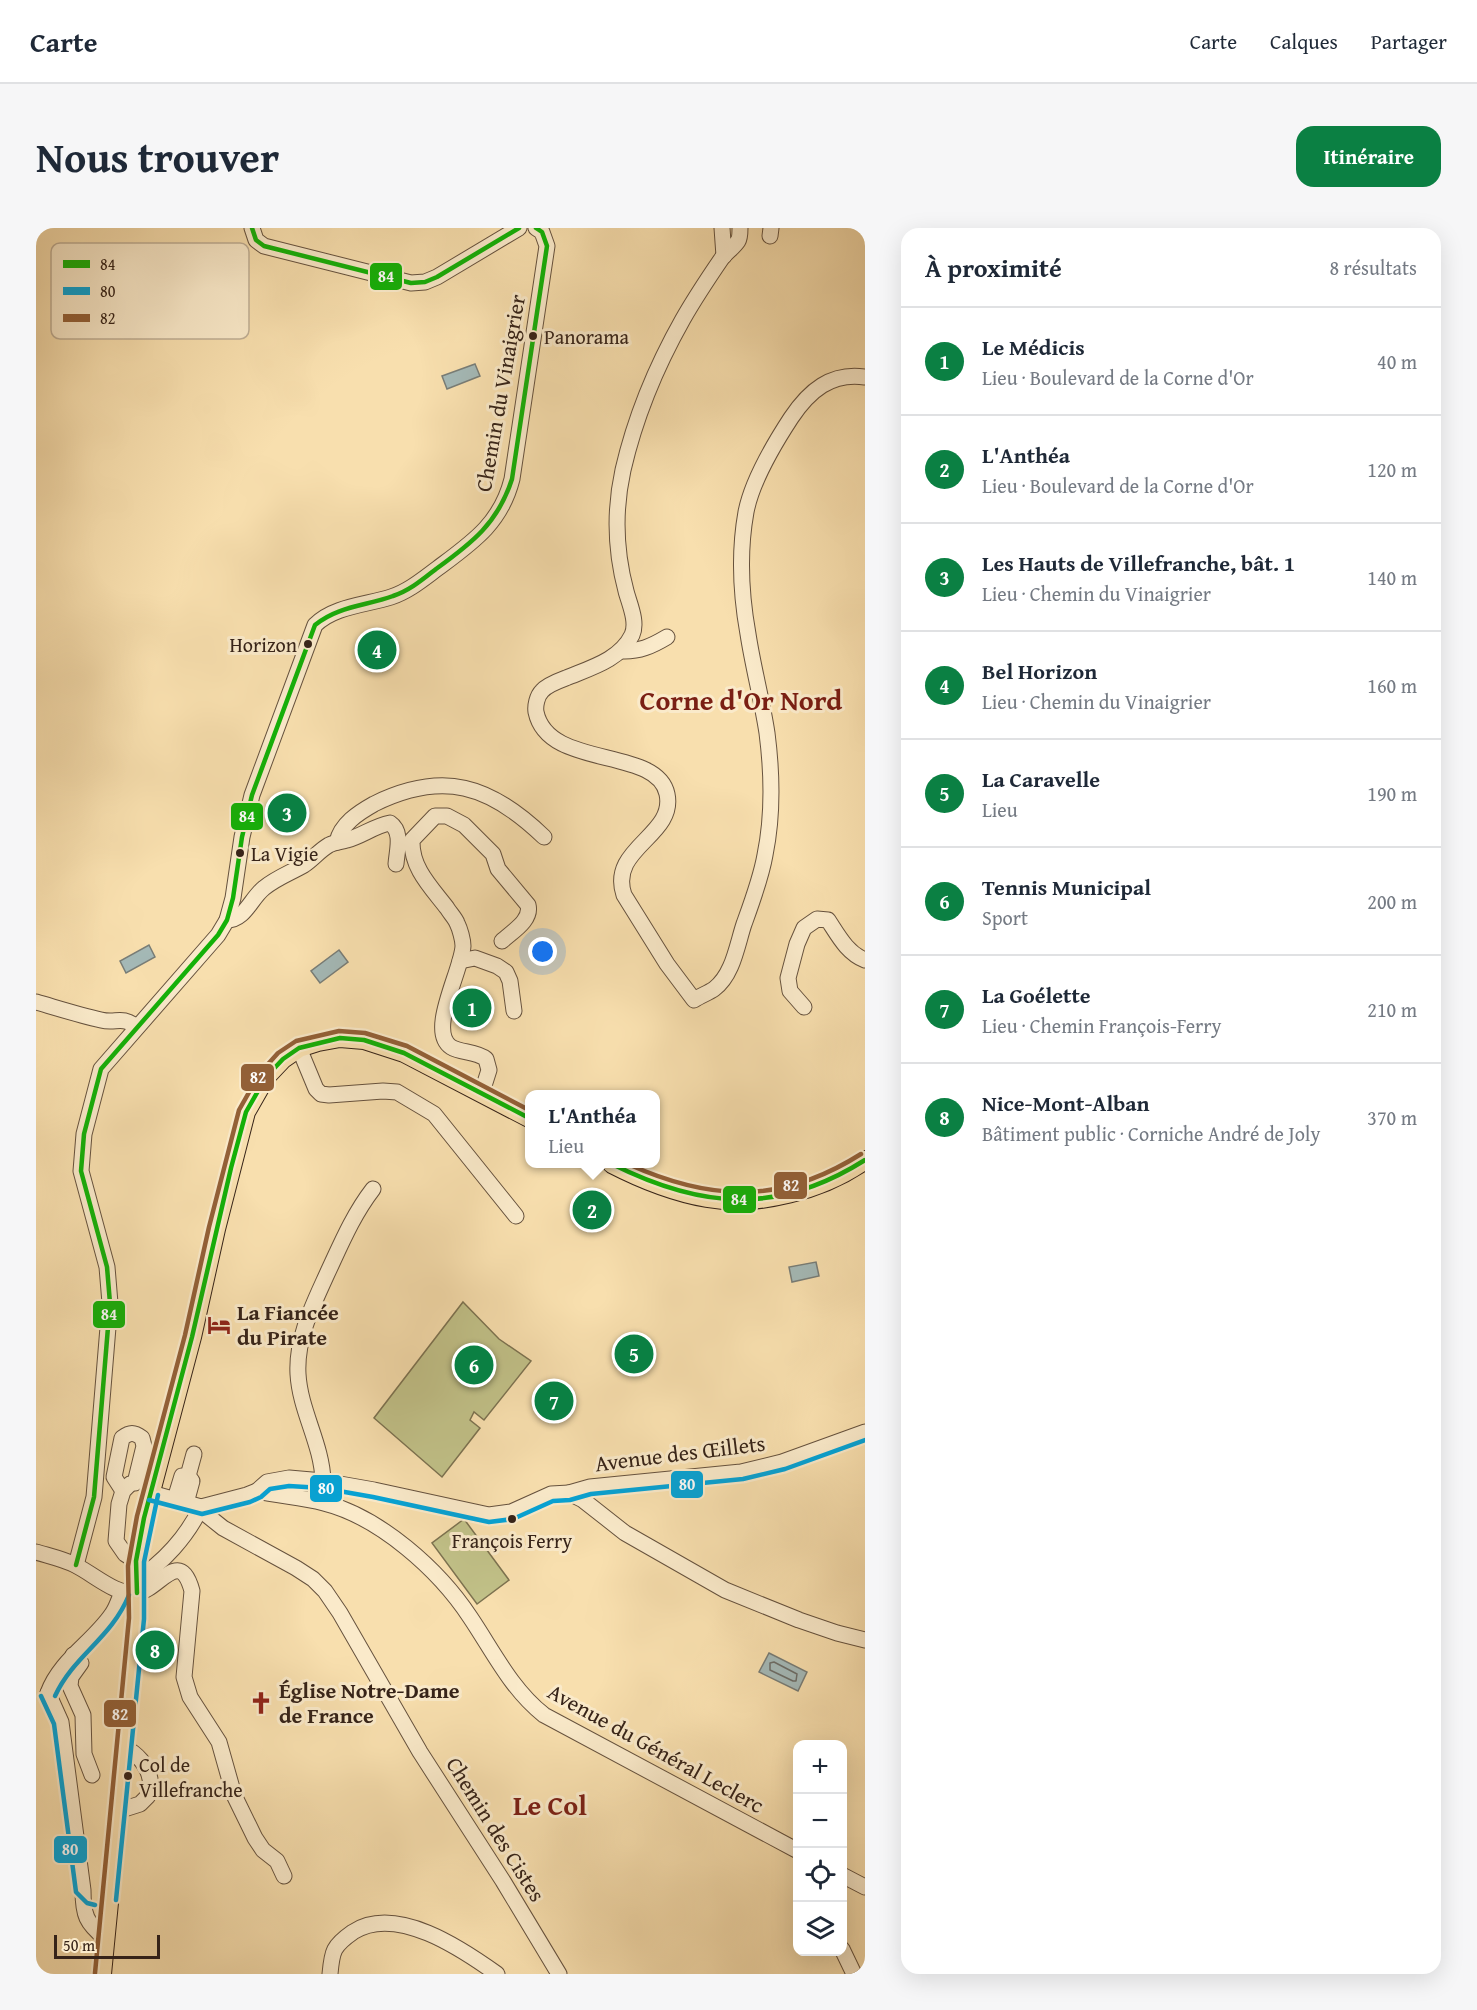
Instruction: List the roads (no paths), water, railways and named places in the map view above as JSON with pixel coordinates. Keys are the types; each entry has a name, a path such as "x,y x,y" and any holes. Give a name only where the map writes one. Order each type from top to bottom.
{"main road":[{"path":"102,1974 137,1618 131,1588 152,1487 192,1338 221,1208 246,1112 266,1077 283,1059 299,1048 318,1041 340,1038 364,1040 404,1053 525,1116"},
{"path":"620,1168 670,1189 708,1198 737,1200 776,1196 812,1187 851,1170 865,1160"}],"street":[{"path":"252,228 256,240 264,246 411,283 425,282 437,277 519,228"},
{"name":"Chemin du Vinaigrier","path":"76,1565 94,1497 110,1304 107,1267 84,1186 81,1155 84,1134 101,1069 218,935 228,920 242,837 252,795 315,625 330,614 394,596 414,586 473,542 485,531 503,505 512,479 547,246 542,232 536,228"},
{"path":"722,228 724,256"},
{"path":"724,256 731,228"},
{"path":"740,228 738,240 724,256 683,319 660,365 638,421 623,471 615,526 619,566 634,618 633,633 621,651 603,662 542,690 537,700 536,710 540,724 562,745 642,768 657,777 666,790 668,805 664,819 626,862 621,886 624,895 667,964 694,1000 715,989 727,975 754,896 765,855 769,825 770,763 743,600 742,562 746,510 755,484 780,434 802,404 814,391 833,379 851,375 865,377"},
{"path":"621,651 633,652 653,646 667,637"},
{"path":"337,842 339,832 353,817 393,796 430,785 472,791 496,798 523,817 544,837"},
{"path":"482,1092 489,1070 486,1059 481,1055 451,1047 443,1038 442,1020 463,944 457,922 418,871 412,850 412,840 435,816 447,816 464,825 493,854 498,869 528,905 529,911 525,920 502,941"},
{"path":"228,920 235,920 240,916 259,892 276,878 305,864 327,846 390,823 398,833 396,864"},
{"path":"804,1007 790,991 788,978 804,928 817,919 828,920 842,942 857,957 865,960"},
{"path":"460,961 475,958 506,972 510,981 514,1011"},
{"path":"36,1002 104,1021 120,1019 137,1027"},
{"path":"299,1048 316,1089 321,1094 397,1092 434,1114 516,1216"},
{"path":"323,1481 323,1465 303,1401 298,1374 300,1349 310,1312 347,1230 358,1209 373,1189"},
{"name":"Avenue des Œillets","path":"257,1491 267,1482 276,1479 323,1481 489,1515 511,1512 551,1494 569,1493 590,1486 741,1472 782,1462 865,1432"},
{"path":"106,1938 94,1929 83,1910 83,1890 61,1722 42,1694 73,1655 112,1614 131,1588 193,1526 188,1503 192,1481 188,1476 194,1454"},
{"path":"136,1561 125,1554 116,1541 120,1504 129,1487 152,1487"},
{"name":"Avenue du Général Leclerc","path":"152,1487 188,1503 247,1495 257,1491 326,1503 371,1523 401,1544 440,1580 468,1614 510,1681 530,1704 544,1715 793,1848"},
{"path":"569,1493 583,1500 625,1533 725,1590 799,1620 865,1640"},
{"name":"Chemin des Cistes","path":"188,1503 224,1528 296,1568 313,1579 324,1591 340,1613 420,1752 503,1881 559,1974"},
{"path":"36,1552 76,1565 131,1588 149,1590 169,1572 176,1571 189,1579 192,1591 184,1677 190,1697 219,1742 234,1795 255,1838 263,1850 277,1861 284,1876"},
{"path":"73,1655 81,1663 71,1677 70,1686 83,1715 84,1754 92,1775"},
{"path":"125,1748 134,1752 149,1773 150,1779"},
{"path":"118,1811 140,1804 148,1796"},
{"path":"847,1877 865,1887"},
{"path":"83,1890 91,1897 110,1899"},
{"path":"330,1974 333,1950 362,1927 378,1924 405,1924 477,1960 497,1974"},
{"path":"839,1974 841,1956"},
{"path":"845,1956 854,1974"}],"water":[{"path":"475,364 480,376 447,389 442,376"},
{"path":"149,945 155,957 126,973 120,961"},
{"path":"339,950 348,962 320,983 311,971"},
{"path":"816,1262 819,1276 792,1282 789,1267"},
{"path":"769,1653 807,1672 798,1691 759,1672"}],"place":[{"name":"Panorama","path":"533,336"},
{"name":"Horizon","path":"308,644"},
{"name":"Bel Horizon","path":"377,650"},
{"name":"Les Hauts de Villefranche, bât. 1","path":"287,813"},
{"name":"La Vigie","path":"240,853"},
{"name":"Le Médicis","path":"472,1008"},
{"name":"L'Anthéa","path":"592,1210"},
{"name":"La Fiancée du Pirate","path":"219,1325"},
{"name":"La Caravelle","path":"634,1354"},
{"name":"Tennis Municipal","path":"474,1365"},
{"name":"La Goélette","path":"554,1401"},
{"name":"François Ferry","path":"512,1519"},
{"name":"Nice-Mont-Alban","path":"155,1650"},
{"name":"Église Notre-Dame de France","path":"261,1703"},
{"name":"Col de Villefranche","path":"128,1776"}],"district":[{"name":"Corne d'Or Nord","path":"741,700"},
{"name":"Le Col","path":"550,1805"}]}
